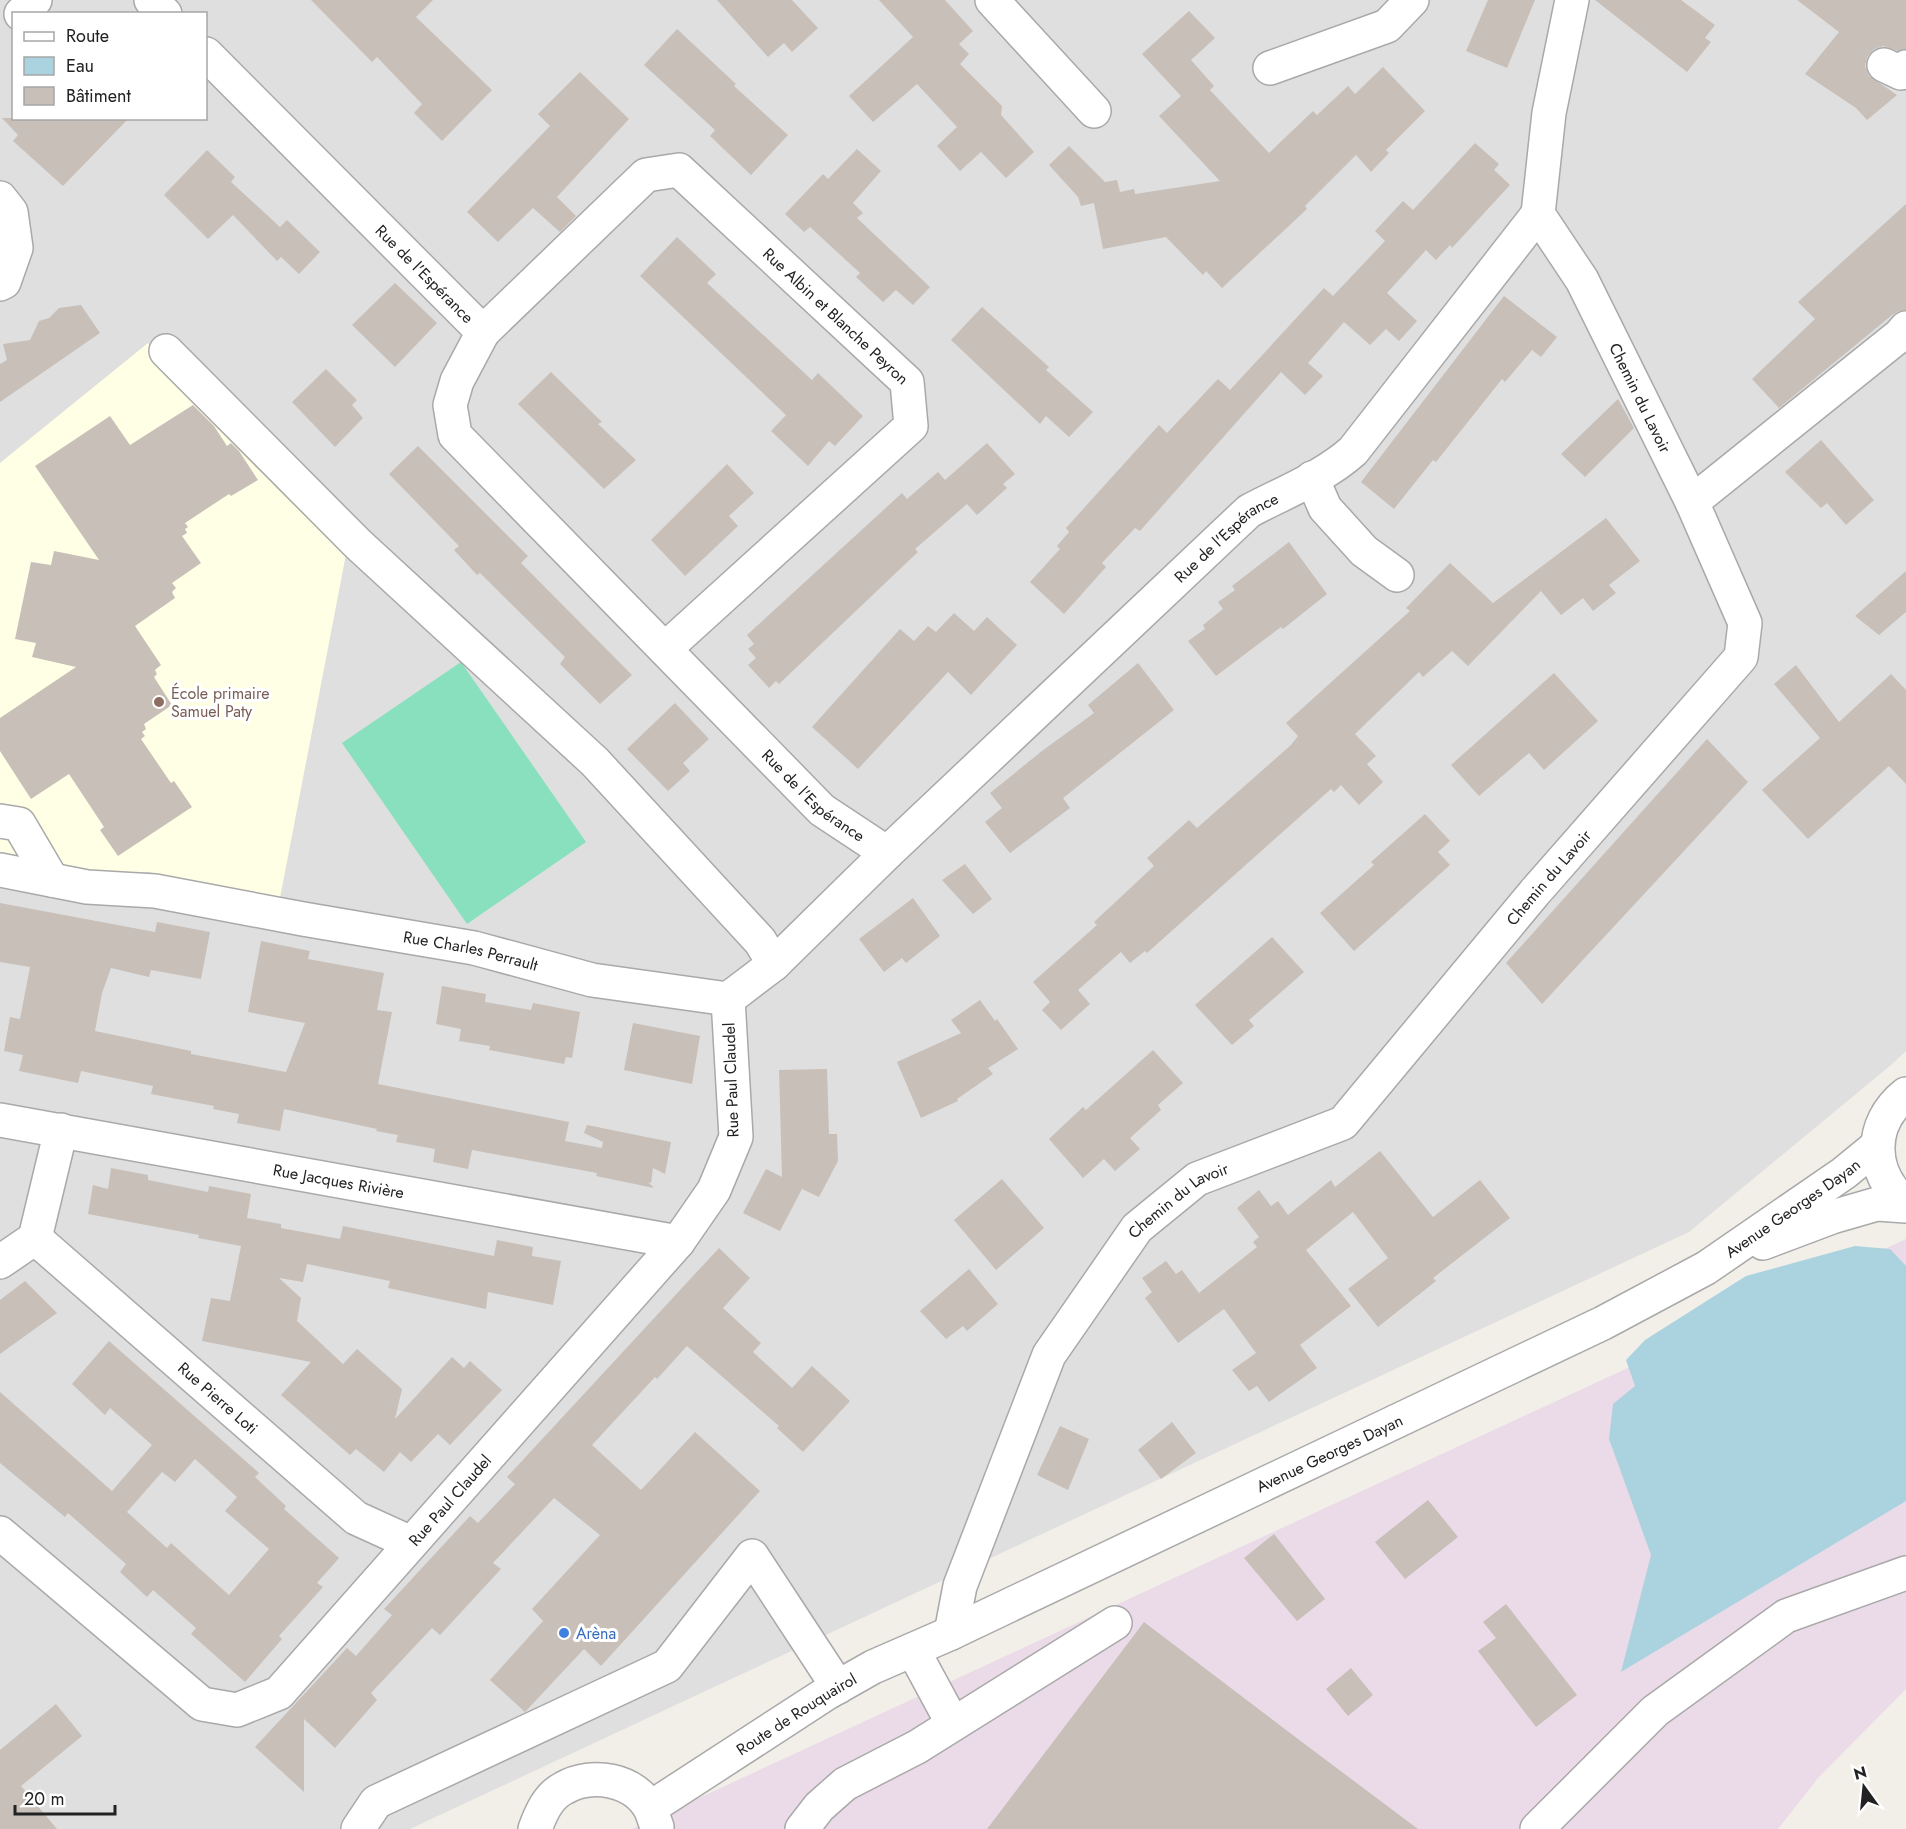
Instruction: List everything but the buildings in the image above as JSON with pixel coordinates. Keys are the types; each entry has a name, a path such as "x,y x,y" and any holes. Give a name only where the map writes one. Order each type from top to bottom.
{"street":[{"path":"23,12 35,0"},
{"path":"151,0 163,12"},
{"path":"992,0 1094,111"},
{"path":"1270,68 1387,26 1412,0"},
{"path":"1538,214 1549,113 1572,0"},
{"path":"0,33 12,23"},
{"name":"Rue de l'Espérance","path":"207,55 483,332 457,381 450,405 456,435 822,810 887,853 1249,511 1312,478 1343,460 1353,451 1538,214"},
{"name":"Rue Albin et Blanche Peyron","path":"483,332 646,175 679,171 907,382 911,426 665,649"},
{"path":"0,198 11,212 16,248 4,282 0,285"},
{"name":"Chemin du Lavoir","path":"951,1633 960,1586 1049,1355 1137,1228 1197,1179 1343,1123 1535,892 1742,657 1744,623 1692,502 1582,280 1538,214"},
{"path":"1692,502 1903,332"},
{"path":"166,351 358,544 595,762 760,942 774,964"},
{"path":"1312,478 1325,508 1364,551 1397,575"},
{"path":"0,821 19,824 52,880"},
{"path":"728,999 774,964 887,853"},
{"name":"Rue Charles Perrault","path":"0,870 87,887 155,891 474,948 591,980 728,999"},
{"name":"Rue Paul Claudel","path":"0,1533 202,1704 237,1710 279,1693 678,1242 714,1190 736,1137 728,999"},
{"path":"1906,1094 1889,1111 1883,1121 1877,1146 1882,1173 1896,1196 1906,1205"},
{"name":"Rue Jacques Rivière","path":"0,1120 678,1242"},
{"path":"0,1262 35,1238 61,1130"},
{"name":"Avenue Georges Dayan","path":"1706,1268 1844,1173 1877,1146"},
{"name":"Avenue Georges Dayan","path":"951,1633 1603,1323 1706,1268 1774,1238 1832,1217 1877,1204 1906,1205"},
{"name":"Rue Pierre Loti","path":"35,1238 356,1518 411,1543"},
{"path":"358,1829 376,1802 667,1666 752,1556 837,1687"},
{"path":"1537,1829 1655,1711 1786,1616 1906,1573"},
{"path":"802,1829 819,1808 845,1784 916,1747 1115,1623"},
{"name":"Route de Rouquairol","path":"654,1818 837,1687 873,1667 951,1633"},
{"path":"914,1650 953,1724"},
{"path":"535,1829 545,1806 563,1788 586,1779 611,1780 634,1791 654,1818"}],"shaded area":[{"path":"0,0 1906,0 1906,1051 1689,1232 410,1829 0,1829"},
{"name":"École primaire Samuel Paty","path":"148,343 347,549 280,898 149,872 100,874 0,855 0,463"},
{"path":"1906,1239 1906,1689 1818,1778 1778,1829 632,1829"}],"green space":[{"path":"461,662 586,842 467,924 342,743"}],"water":[{"path":"1855,1246 1890,1249 1906,1266 1906,1501 1621,1672 1651,1555 1609,1439 1613,1404 1635,1386 1626,1360 1645,1340 1746,1276"}],"place":[{"name":"École primaire Samuel Paty","path":"159,702"},
{"name":"Arèna","path":"564,1633"}]}
